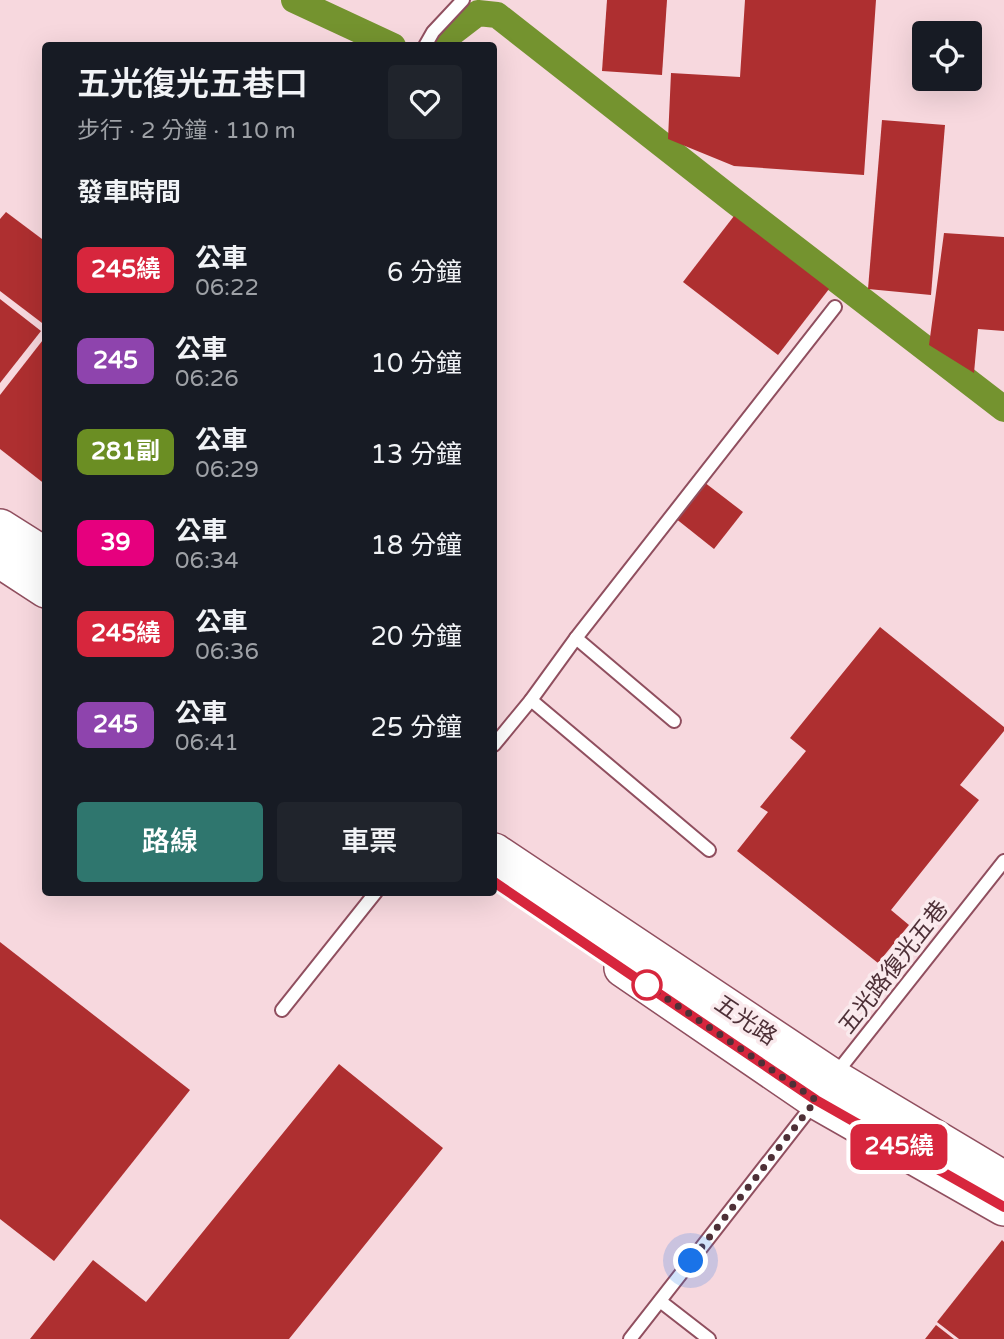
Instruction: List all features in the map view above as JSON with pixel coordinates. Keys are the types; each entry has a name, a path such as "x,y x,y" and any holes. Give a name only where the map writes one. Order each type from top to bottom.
{"main road":[{"path":"0,528 42,584"},
{"name":"五光路","path":"497,854 824,1089 1004,1180"},
{"name":"五光路","path":"497,885 824,1089 1004,1207"}],"lane":[{"path":"427,42 433,32 463,0"},
{"path":"497,741 835,307"},
{"path":"576,638 674,721"},
{"path":"531,700 709,850"},
{"name":"五光路復光五巷","path":"630,1339 1004,861"},
{"path":"282,1010 373,896"},
{"path":"660,1301 709,1339"}],"building":[{"path":"607,0 667,0 662,75 602,71"},
{"path":"745,0 876,0 864,175 734,166 668,139 671,73 740,77"},
{"path":"882,120 945,125 931,295 868,289"},
{"path":"6,212 42,239 42,323 0,291 0,219"},
{"path":"734,216 829,289 778,355 683,282"},
{"path":"944,233 1004,237 1004,331 978,329 974,373 929,345"},
{"path":"0,299 41,331 0,383"},
{"path":"42,341 42,482 0,449 0,395"},
{"path":"704,482 743,512 714,549 675,518"},
{"path":"880,627 1004,727 1004,731 960,785 979,800 891,910 909,925 878,963 737,851 768,812 760,807 806,751 790,738"},
{"path":"0,942 190,1090 54,1261 0,1219"},
{"path":"339,1064 443,1148 289,1339 30,1339 93,1260 146,1302"},
{"path":"1002,1240 1004,1339 959,1339 937,1322"},
{"path":"936,1325 954,1339 925,1339"}],"waterway":[{"path":"294,0 384,42"},
{"path":"440,42 478,13 497,15 1004,409"}],"bus line":[{"name":"245繞","path":"497,884 816,1100 1004,1207"}],"route":[{"path":"647,985 816,1100 691,1261"}]}
